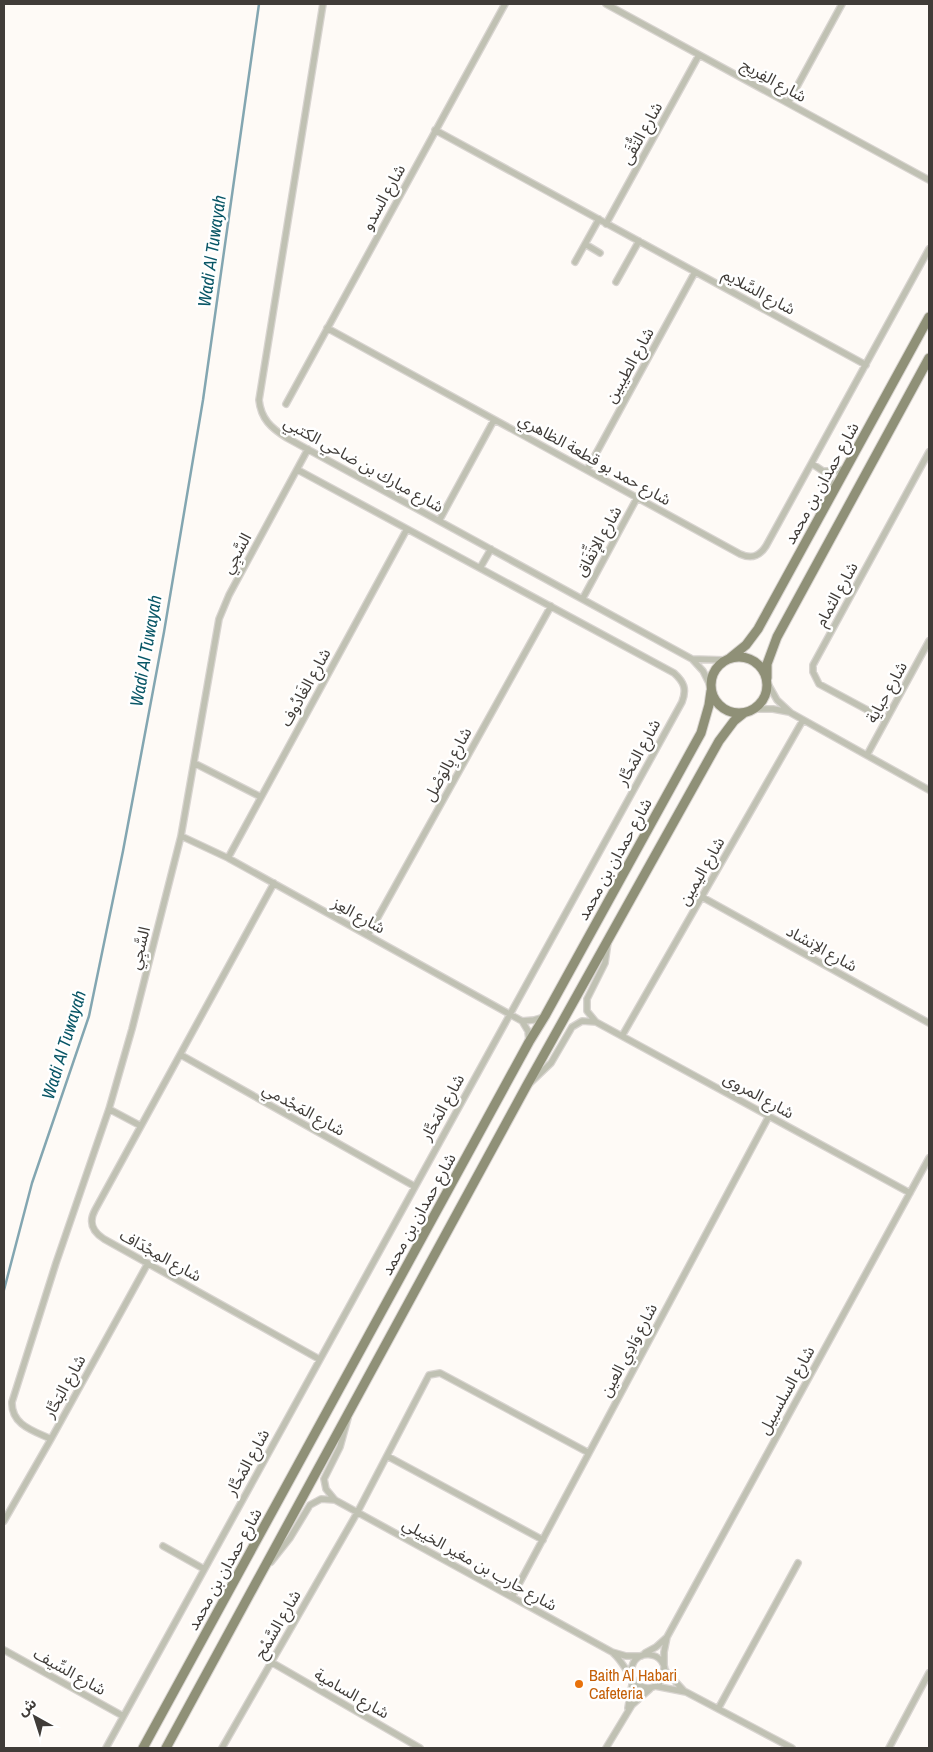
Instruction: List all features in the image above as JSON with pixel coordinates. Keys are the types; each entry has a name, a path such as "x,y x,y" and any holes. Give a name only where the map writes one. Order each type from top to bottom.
{"main road":[{"name":"شارع حمدان بن محمد","path":"727,659 746,645 758,629 929,317"},
{"path":"166,1748 719,741 734,721 744,713 754,709 765,698 768,681 767,664 777,637 929,358"},
{"path":"744,713 727,711 714,699 711,689 714,672 727,659 740,656 757,662 764,669 768,681"},
{"name":"شارع حمدان بن محمد","path":"143,1748 529,1042 701,733 709,705 711,689"}],"street":[{"name":"شارع مبارك بن ضاحي الكتبي","path":"323,4 259,400 262,415 272,428 287,438 692,659 703,671 711,689"},
{"name":"شارع السدو","path":"286,404 506,4"},
{"name":"شارع الفِريج","path":"606,4 929,180"},
{"path":"788,103 842,4"},
{"name":"شارع التُّقَى","path":"606,224 699,55"},
{"name":"شارع السَّلايم","path":"435,130 866,365"},
{"path":"574,262 599,220"},
{"path":"616,282 639,241"},
{"path":"585,244 600,253"},
{"name":"شارع حمد بو قطعة الظاهري","path":"327,328 740,554 751,557 764,550 929,249"},
{"name":"شارع الطيبين","path":"587,470 695,272"},
{"path":"439,521 494,420"},
{"name":"السَّجِي","path":"51,1439 17,1421 13,1416 12,1402 56,1264 109,1109 137,1011 181,836 213,650 223,607 308,449"},
{"name":"شارع الثمام","path":"886,720 819,684 815,678 814,665 929,452"},
{"path":"812,464 825,471 831,480 833,491"},
{"path":"825,471 847,468"},
{"name":"شارع المَحَّار","path":"106,1748 682,702 685,690 684,683 674,673 298,470"},
{"name":"شارع الإتِّفَاق","path":"583,598 637,498"},
{"name":"شارع الغَادُوف","path":"228,858 407,529"},
{"path":"480,568 490,549"},
{"name":"شارع بِالوَصْل","path":"368,935 551,606"},
{"name":"شارع حباية","path":"867,755 929,641"},
{"name":"شارع مبارك بن ضاحي الكتبي","path":"692,659 727,659"},
{"path":"768,681 777,700 791,713 929,790"},
{"path":"754,709 773,709 791,713"},
{"name":"شارع اليمين","path":"622,1036 803,720"},
{"path":"194,764 261,797"},
{"name":"شارع العِز","path":"181,836 228,858 522,1021"},
{"name":"شارع المِجْدَاف","path":"274,884 92,1215 91,1220 93,1230 100,1236 319,1359"},
{"name":"شارع الإنشاد","path":"702,898 929,1023"},
{"path":"596,1022 587,1010 587,999 605,963 608,942"},
{"path":"529,1042 528,1031 522,1021 534,1020 545,1016"},
{"path":"528,1086 551,1063 572,1027 582,1021 596,1022"},
{"name":"شارع المروى","path":"596,1022 910,1193"},
{"name":"شارع المَجْدمي","path":"181,1056 414,1186"},
{"path":"109,1109 141,1126"},
{"name":"شارع وَادِي العين","path":"512,1597 769,1116"},
{"name":"شارع السلسبيل","path":"642,1655 656,1647 667,1636 929,1158"},
{"name":"شارع البَحَّار","path":"4,1521 148,1263"},
{"name":"شارع السَّمْح","path":"222,1748 357,1513 429,1375 440,1373 589,1453"},
{"path":"335,1500 326,1489 324,1478 340,1447 348,1416"},
{"path":"387,1456 543,1540"},
{"path":"266,1567 290,1538 310,1505 321,1499 335,1500"},
{"name":"شارع حارب بن مغير الخييلي","path":"335,1500 612,1652 626,1656 642,1655"},
{"path":"163,1546 204,1568"},
{"path":"718,1709 798,1563"},
{"name":"شارع السلسبيل","path":"664,1668 667,1636"},
{"name":"شارع السِّيف","path":"4,1650 123,1716"},
{"name":"شارع حارب بن مغير الخييلي","path":"612,1652 623,1663 632,1678"},
{"path":"626,1712 631,1696 632,1664 642,1655 648,1654 658,1658 664,1668 686,1692"},
{"name":"شارع السامية","path":"270,1662 420,1748"},
{"path":"606,1748 626,1712 638,1698 662,1679 664,1668"},
{"path":"888,1748 929,1673"},
{"path":"632,1678 643,1687 686,1692 792,1748"}],"waterway":[{"name":"Wadi Al Tuwayah","path":"4,1290 32,1183 89,1016 123,851 164,632 203,400 259,4"}],"place":[{"name":"Baith Al Habari Cafeteria","path":"579,1684"}]}
